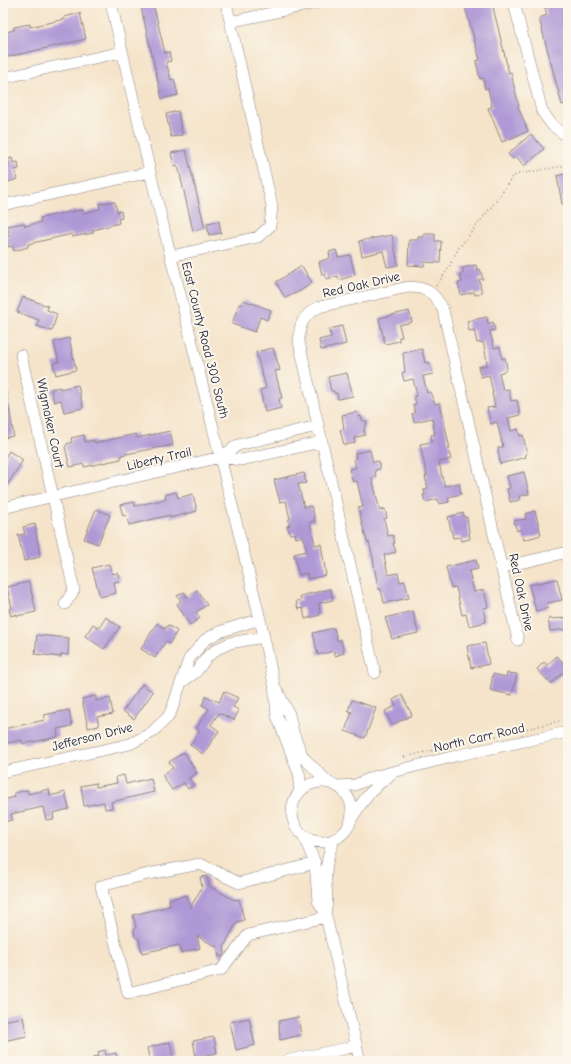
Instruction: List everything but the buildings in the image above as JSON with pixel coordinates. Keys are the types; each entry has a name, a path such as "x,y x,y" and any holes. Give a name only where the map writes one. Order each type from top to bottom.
{"street":[{"name":"East County Road 300 South","path":"111,3 150,172 260,619 274,684 277,716 300,776 299,792"},
{"path":"171,256 258,237 270,226 272,206 226,3"},
{"path":"514,3 542,111 552,125 568,137"},
{"path":"230,22 282,7 312,4"},
{"path":"3,78 122,52"},
{"path":"3,205 150,172"},
{"name":"Red Oak Drive","path":"375,673 317,426 299,342 299,330 302,320 309,313 319,308 408,287 419,287 431,292 438,299 443,310 518,640"},
{"name":"Wigmaker Court","path":"21,355 74,590 65,604"},
{"name":"Liberty Trail","path":"3,508 221,457 238,445 317,426"},
{"path":"221,457 241,460 321,442"},
{"path":"502,567 568,552"},
{"name":"Jefferson Drive","path":"3,772 130,744 151,733 168,717 182,682 189,659 209,637 234,626 260,619"},
{"path":"209,637 217,649"},
{"path":"182,682 196,672 207,657 217,649 230,644 264,637"},
{"name":"East County Road 300 South","path":"274,684 289,714 293,732 303,757 333,784"},
{"name":"North Carr Road","path":"333,784 355,785 373,777 459,755 568,732"},
{"name":"North Carr Road","path":"352,818 365,797 374,788 397,771"},
{"path":"304,837 314,841 324,842 334,840 342,834 348,827 352,818 350,800 345,792 333,784 312,783 299,792 292,807 292,816 298,831 304,837 315,863 318,901 325,914 360,1061"},
{"path":"325,914 329,902 326,883 327,858 334,840"},
{"path":"315,863 239,883 200,864 148,874 101,886 128,993 221,970 248,935 325,914"},
{"path":"285,1061 356,1046"}],"path":[{"path":"431,292 448,269 458,249 500,196 512,177 519,174 568,165"}]}
